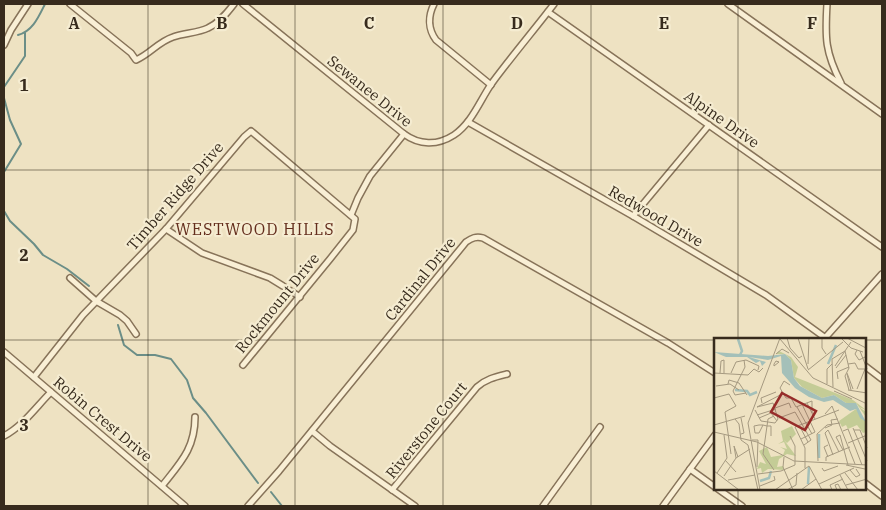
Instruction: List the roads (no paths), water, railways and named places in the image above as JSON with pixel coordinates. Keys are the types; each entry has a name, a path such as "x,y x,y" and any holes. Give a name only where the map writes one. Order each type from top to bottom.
{"street":[{"path":"4,45 28,4"},
{"path":"70,4 123,46 136,60 145,56 154,47 173,36 207,29 223,17 234,4"},
{"name":"Sewanee Drive","path":"244,4 404,134 420,143 427,144 446,140 468,122 491,85 554,4"},
{"path":"434,4 430,16 433,36 491,85"},
{"path":"728,4 882,114"},
{"path":"827,4 827,48 832,66 842,86"},
{"name":"Alpine Drive","path":"548,12 882,247"},
{"name":"Redwood Drive","path":"468,122 633,216 766,295 825,338"},
{"path":"633,216 709,125"},
{"name":"Timber Ridge Drive","path":"34,377 96,301 166,229 244,137 251,132 351,215"},
{"name":"Rockmount Drive","path":"243,365 353,230 356,220 351,215 358,198 370,176 404,134"},
{"path":"166,229 202,252 270,278 300,297"},
{"name":"Cardinal Drive","path":"248,506 279,471 466,242 472,238 483,238 668,343 714,372"},
{"path":"825,338 882,274"},
{"path":"70,278 96,301 120,315 136,334"},
{"name":"Robin Crest Drive","path":"4,352 186,506"},
{"path":"866,367 882,379"},
{"name":"Riverstone Court","path":"392,490 477,387 493,377 507,374"},
{"path":"4,436 23,422 51,392"},
{"path":"162,486 181,462 191,444 195,417"},
{"path":"543,506 600,427"},
{"path":"312,431 330,446 415,506"},
{"path":"663,506 714,436"},
{"path":"690,469 714,487"},
{"path":"866,484 882,496"},
{"path":"719,490 742,506"}],"waterway":[{"path":"18,35 32,27 45,4"},
{"path":"4,87 25,56 25,33"},
{"path":"4,98 10,120 21,144 4,172"},
{"path":"4,211 10,221 43,255 67,269 89,286"},
{"path":"118,325 124,345 137,355 155,355 171,359 187,380 193,398 258,483"},
{"path":"271,492 282,506"}],"district":[{"name":"WESTWOOD HILLS","path":"255,229"}]}
